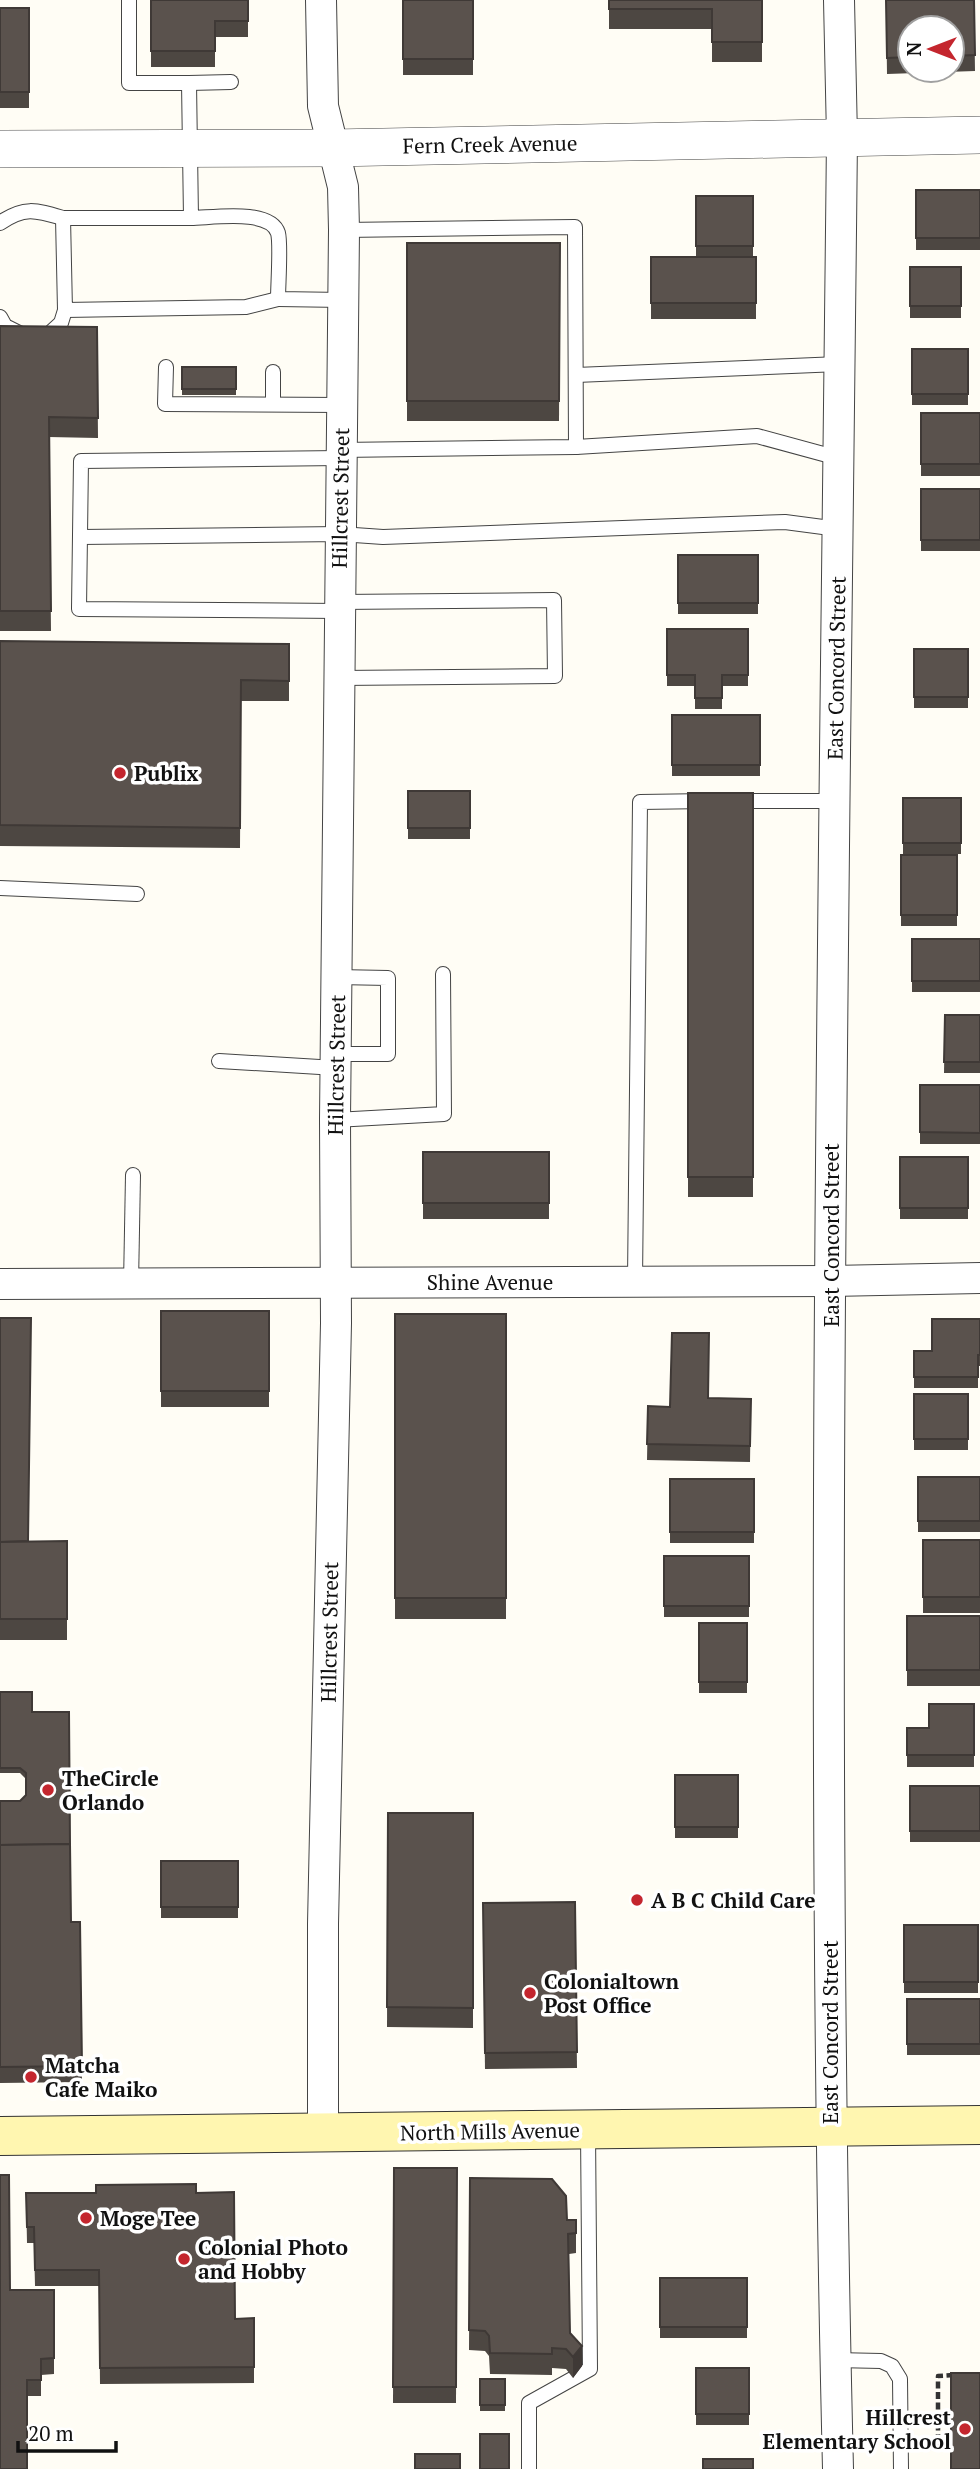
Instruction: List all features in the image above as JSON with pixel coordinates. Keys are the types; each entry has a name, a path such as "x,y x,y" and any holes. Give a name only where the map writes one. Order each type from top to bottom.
{"main road":[{"name":"North Mills Avenue","path":"0,2136 825,2129 980,2125"}],"street":[{"name":"Hillcrest Street","path":"321,0 323,106 343,187 344,230 335,1284 323,1936 323,2133"},
{"name":"East Concord Street","path":"838,2469 831,2127 831,1281 842,136 839,0"},
{"name":"Fern Creek Avenue","path":"0,149 332,148 980,135"},
{"name":"Shine Avenue","path":"0,1284 980,1278"}],"lane":[{"path":"129,0 130,83 231,82"},
{"path":"189,83 191,218"},
{"path":"0,223 15,213 41,211 63,218 260,216 278,232 278,299"},
{"path":"0,317 5,326 22,334 49,334 61,323 65,310 63,218"},
{"path":"344,230 575,227 576,447"},
{"path":"65,310 246,307 278,299 343,300"},
{"path":"576,375 839,365"},
{"path":"166,367 165,404 342,405"},
{"path":"273,372 273,404"},
{"path":"339,678 555,676 554,600 79,609 81,461 576,447 757,436 838,458"},
{"path":"81,537 340,534 383,537 785,522 838,529"},
{"path":"635,1282 640,802 835,801"},
{"path":"0,888 137,894"},
{"path":"335,1120 444,1114 443,974"},
{"path":"219,1061 336,1061 388,1054 388,978 337,977"},
{"path":"131,1284 133,1175"},
{"path":"529,2469 529,2403 590,2369 588,2129"},
{"path":"835,2360 872,2360 892,2365 900,2379 901,2469"}],"path":[{"path":"922,2448 938,2448 937,2376 959,2375"}],"building":[{"path":"151,0 248,0 248,21 215,21 215,51 151,51"},
{"path":"403,0 473,0 473,59 403,59"},
{"path":"609,0 762,0 762,42 712,42 712,9 609,9"},
{"path":"886,0 974,0 975,55 966,55 966,14 896,14 896,58 887,58"},
{"path":"0,8 29,8 29,92 0,92"},
{"path":"916,190 980,190 980,238 916,238"},
{"path":"696,196 753,196 753,246 696,246"},
{"path":"407,243 560,243 559,401 407,401"},
{"path":"651,257 756,257 756,303 651,303"},
{"path":"910,267 961,267 961,306 910,306"},
{"path":"0,326 97,327 98,418 49,417 51,611 0,611"},
{"path":"912,349 968,349 968,394 912,394"},
{"path":"182,367 236,367 236,389 182,389"},
{"path":"921,413 980,413 980,464 921,464"},
{"path":"921,489 980,489 980,540 921,540"},
{"path":"678,555 758,555 758,603 678,603"},
{"path":"667,629 748,629 748,675 722,675 722,698 695,698 695,675 667,675"},
{"name":"Publix","path":"0,641 289,644 289,681 241,680 240,828 0,825"},
{"path":"914,649 968,649 968,697 914,697"},
{"path":"672,715 760,715 760,765 672,765"},
{"path":"408,791 470,791 470,828 408,828"},
{"path":"688,793 753,793 753,1177 688,1177"},
{"path":"903,798 961,798 961,843 903,843"},
{"path":"901,855 957,855 957,915 901,915"},
{"path":"912,939 980,939 980,981 912,981"},
{"path":"945,1015 980,1015 980,1062 944,1062"},
{"path":"920,1085 980,1085 980,1133 920,1132"},
{"path":"423,1152 549,1152 549,1203 423,1203"},
{"path":"900,1157 968,1157 968,1208 900,1208"},
{"path":"161,1311 269,1311 269,1391 161,1391"},
{"path":"395,1314 506,1314 506,1598 395,1598"},
{"path":"0,1318 31,1318 28,1541 0,1542"},
{"path":"932,1319 980,1319 978,1377 914,1377 914,1351 932,1351"},
{"path":"672,1333 709,1333 708,1398 751,1399 750,1446 647,1444 648,1406 670,1407"},
{"path":"914,1394 968,1394 968,1439 914,1439"},
{"path":"918,1477 980,1477 980,1521 918,1521"},
{"path":"670,1479 754,1479 754,1532 670,1532"},
{"path":"923,1540 980,1540 980,1597 923,1597"},
{"path":"67,1541 67,1619 0,1619 0,1542"},
{"path":"664,1556 749,1556 749,1606 664,1606"},
{"path":"907,1616 980,1616 980,1670 907,1670"},
{"path":"699,1623 747,1623 747,1682 699,1682"},
{"name":"TheCircle Orlando","path":"0,1692 32,1692 32,1712 69,1712 70,1844 0,1845 0,1801 20,1801 26,1795 26,1773 20,1768 0,1768"},
{"path":"929,1704 974,1704 974,1755 907,1755 907,1728 929,1728"},
{"path":"675,1775 738,1775 738,1827 675,1827"},
{"path":"910,1786 980,1786 980,1831 910,1831"},
{"path":"388,1813 473,1813 473,2008 387,2007"},
{"path":"70,1844 71,1922 80,1922 82,2066 0,2067 0,1845"},
{"path":"161,1861 238,1861 238,1907 161,1907"},
{"name":"Colonialtown Post Office","path":"575,1902 577,2052 485,2053 483,1903"},
{"path":"904,1925 978,1925 978,1982 904,1982"},
{"path":"907,1999 980,1999 980,2044 907,2044"},
{"path":"394,2168 457,2168 456,2387 393,2387"},
{"path":"0,2175 9,2175 10,2290 54,2290 54,2358 41,2359 41,2380 27,2380 27,2469 0,2469"},
{"path":"470,2178 552,2179 566,2196 567,2220 576,2220 576,2233 568,2234 570,2333 582,2346 573,2357 566,2349 552,2348 552,2354 490,2353 489,2336 485,2331 469,2330"},
{"path":"196,2184 196,2193 234,2192 235,2319 254,2318 254,2367 100,2368 99,2270 35,2270 34,2227 27,2227 26,2193 96,2193 96,2185"},
{"path":"660,2278 747,2278 747,2327 660,2327"},
{"path":"696,2368 749,2368 749,2414 696,2414"},
{"name":"Hillcrest Elementary School","path":"951,2373 980,2373 980,2469 951,2469"},
{"path":"480,2379 505,2379 505,2405 480,2405"},
{"path":"480,2434 509,2434 509,2469 480,2469"},
{"path":"415,2454 460,2454 460,2469 415,2469"},
{"path":"703,2459 753,2459 753,2469 703,2469"}],"place":[{"name":"Publix","path":"120,773"},
{"name":"TheCircle Orlando","path":"48,1790"},
{"name":"A B C Child Care","path":"637,1900"},
{"name":"Colonialtown Post Office","path":"530,1993"},
{"name":"Matcha Cafe Maiko","path":"31,2077"},
{"name":"Moge Tee","path":"86,2218"},
{"name":"Colonial Photo and Hobby","path":"184,2259"},
{"name":"Hillcrest Elementary School","path":"965,2429"}]}
